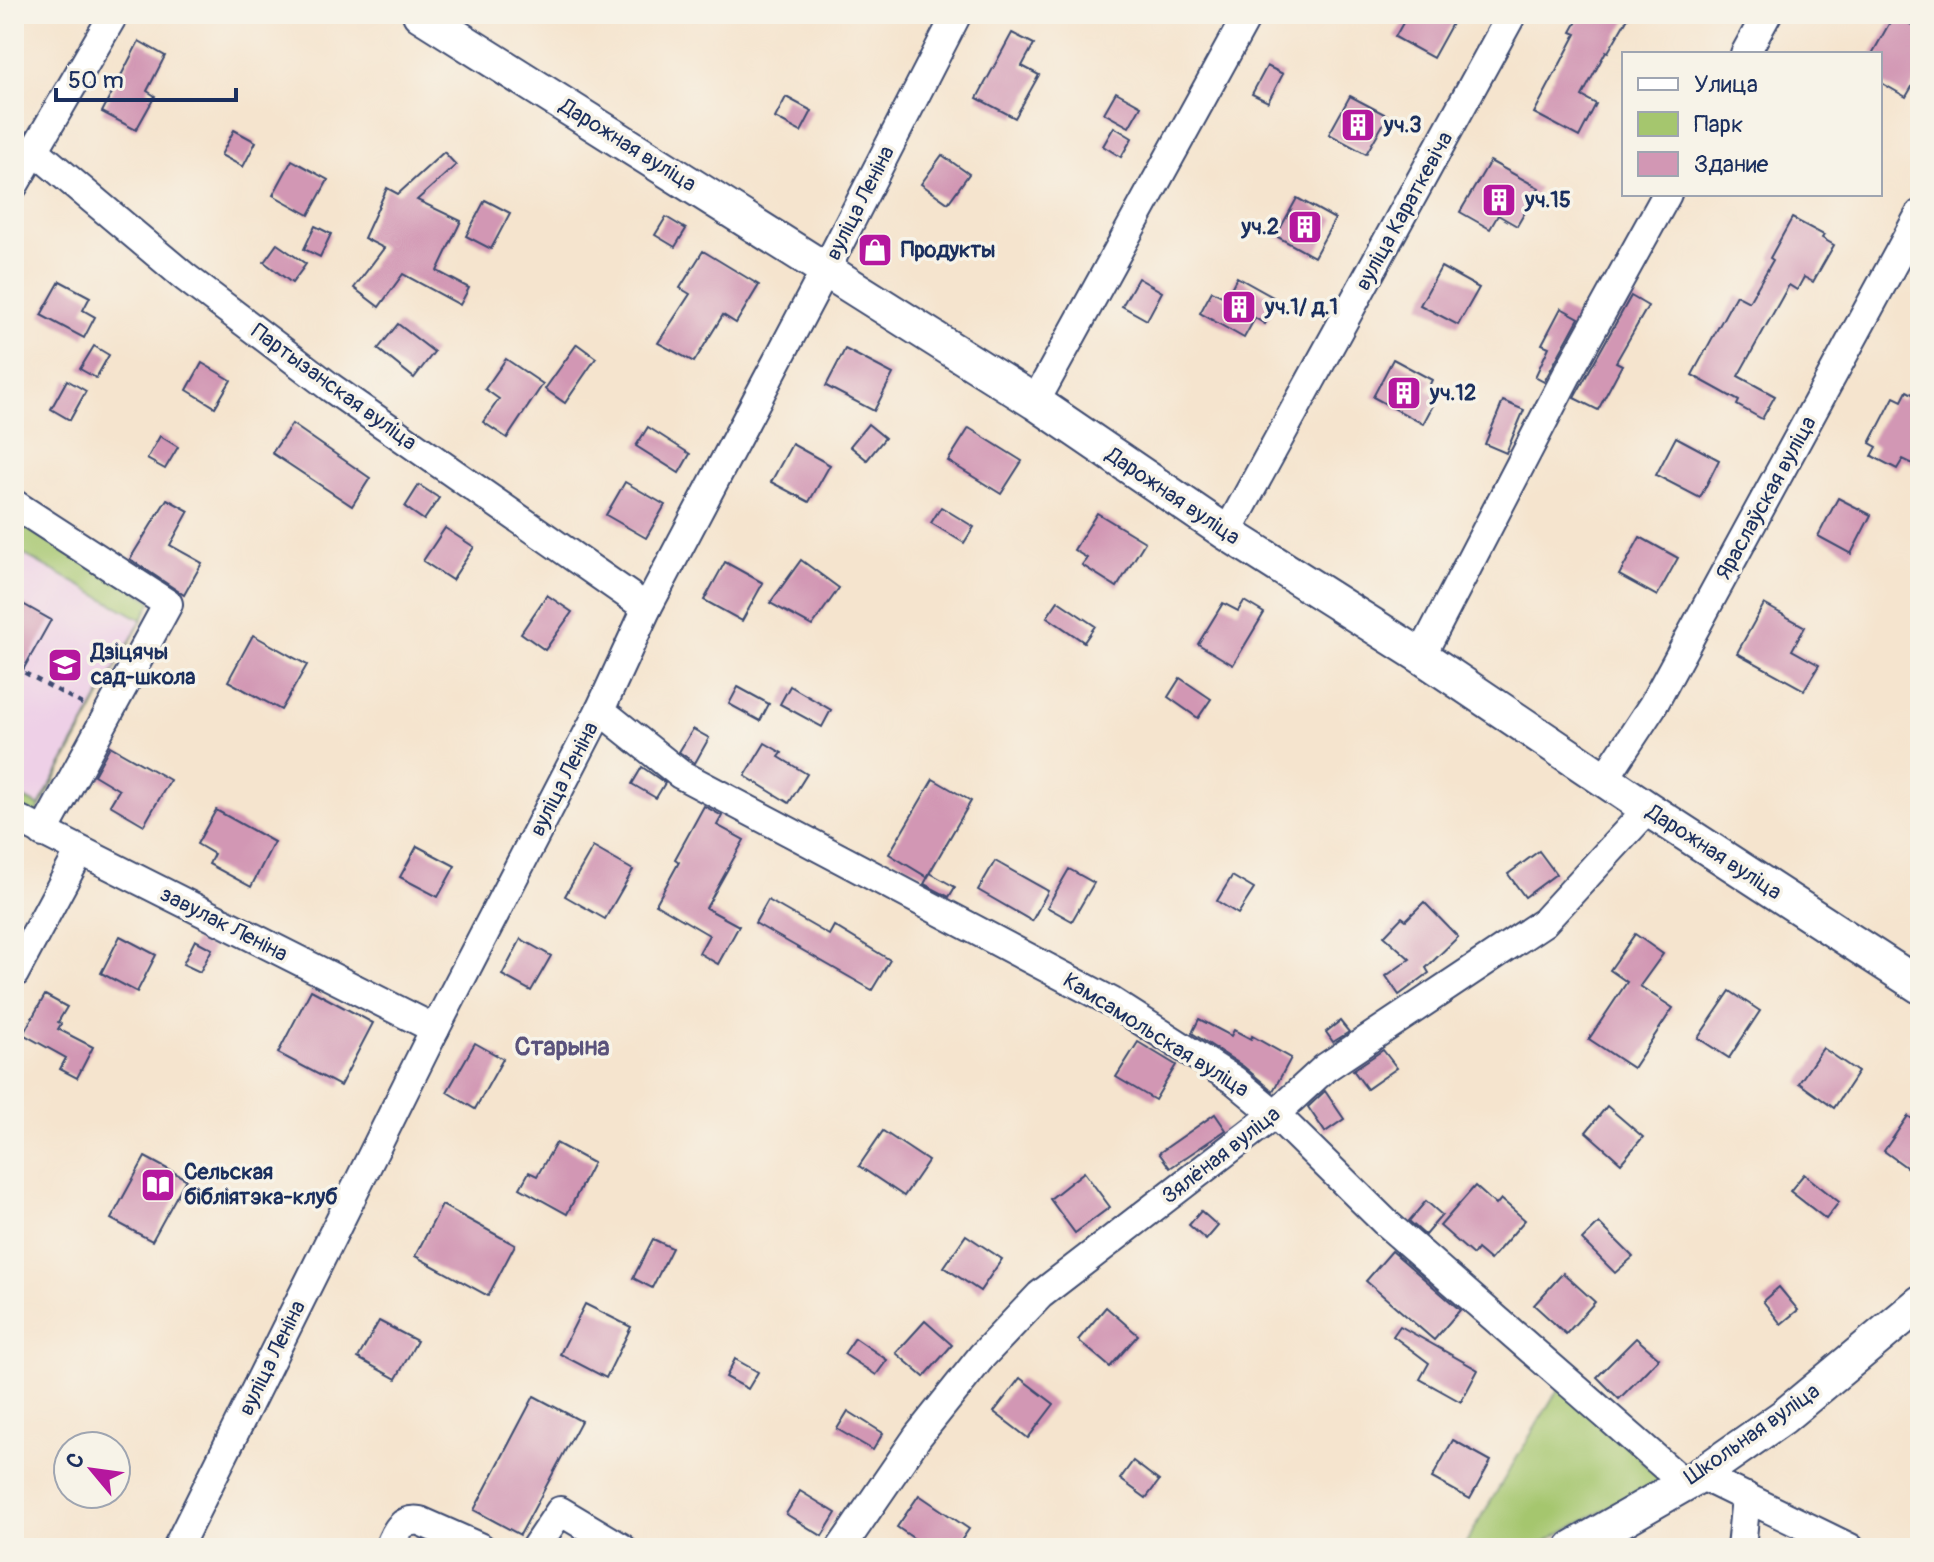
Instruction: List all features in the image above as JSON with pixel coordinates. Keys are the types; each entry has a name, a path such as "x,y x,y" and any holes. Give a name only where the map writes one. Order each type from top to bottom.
{"main road":[{"name":"Дарожная вуліца","path":"420,14 1035,402 1227,533 1421,656 1648,809 1920,986"},
{"name":"Школьная вуліца","path":"1573,1548 1692,1479 1783,1417 1920,1303"}],"street":[{"path":"14,185 114,14"},
{"name":"вуліца Леніна","path":"186,1542 435,1029 600,710 647,608 957,14"},
{"path":"1035,402 1248,14"},
{"name":"вуліца Караткевіча","path":"1227,533 1512,14"},
{"path":"1746,52 1767,14"},
{"name":"Партызанская вуліца","path":"34,150 185,277 330,387 647,608"},
{"path":"1421,656 1568,373 1666,196"},
{"name":"Яраслаўская вуліца","path":"1605,778 1653,705 1920,214"},
{"path":"14,504 168,604 43,833"},
{"name":"Камсамольская вуліца","path":"600,710 680,774 1112,1002 1234,1080 1275,1114 1386,1223 1692,1479 1746,1497 1850,1548"},
{"name":"Зялёная вуліца","path":"841,1548 918,1436 982,1356 1040,1295 1275,1114 1325,1068 1544,922 1648,809"},
{"name":"завулак Леніна","path":"14,817 435,1029"},
{"path":"14,974 80,851"},
{"path":"1741,1548 1746,1497"},
{"path":"535,1548 560,1511 622,1548"},
{"path":"389,1548 394,1534 410,1519 481,1548"}],"path":[{"path":"14,667 105,717"}],"shaded area":[{"name":"Дзіцячы сад-школа","path":"14,549 142,620 38,807 14,793"}],"green space":[{"path":"14,512 152,601 142,620 14,549"},
{"path":"124,653 34,818 14,807 14,793 39,806"},
{"path":"1561,1384 1604,1418 1659,1480 1655,1487 1533,1548 1463,1548"}],"building":[{"path":"1408,14 1443,14 1454,20 1433,58 1395,37"},
{"path":"1581,14 1630,14 1582,96 1596,104 1579,137 1534,113 1576,34 1571,32"},
{"path":"1894,15 1920,30 1920,73 1906,97 1882,83 1882,52 1873,52"},
{"path":"1012,33 1034,44 1022,66 1039,75 1015,118 977,98"},
{"path":"139,41 165,56 147,91 155,96 136,130 102,112"},
{"path":"1267,66 1283,74 1268,102 1252,94"},
{"path":"1116,92 1141,106 1129,127 1104,113"},
{"name":"уч.3","path":"1350,96 1388,116 1366,154 1329,134"},
{"path":"786,97 812,111 801,132 775,118"},
{"path":"1114,127 1132,138 1121,157 1103,146"},
{"path":"234,130 256,142 243,167 221,155"},
{"path":"444,152 456,165 417,200 461,221 437,271 469,288 460,305 403,274 379,307 354,288 384,248 364,238 387,188 398,194"},
{"path":"942,155 969,174 948,203 921,184"},
{"path":"292,160 328,180 309,215 273,195"},
{"name":"уч.15","path":"1490,161 1539,188 1517,226 1498,215 1490,229 1460,212"},
{"name":"уч.2","path":"1297,198 1335,219 1314,257 1276,236"},
{"path":"485,200 510,213 491,249 466,236"},
{"path":"666,217 686,229 675,247 655,235"},
{"path":"1792,218 1824,235 1822,238 1834,245 1813,282 1804,277 1797,290 1789,285 1738,376 1775,396 1762,419 1737,405 1739,401 1692,375 1736,295 1749,302"},
{"path":"315,226 331,234 320,257 304,249"},
{"path":"277,244 306,264 292,283 264,262"},
{"path":"703,251 759,285 736,323 723,315 694,362 658,343 690,294 680,288"},
{"path":"1441,267 1479,288 1458,325 1420,305"},
{"name":"уч.1/ д.1","path":"1237,277 1278,300 1265,324 1255,318 1244,338 1200,313 1212,291 1226,298"},
{"path":"1138,278 1162,292 1147,320 1122,306"},
{"path":"60,281 90,297 83,310 95,317 84,338 41,315"},
{"path":"1631,296 1648,306 1616,362 1622,365 1598,410 1574,398"},
{"path":"1561,308 1579,318 1544,382 1535,377 1549,347 1542,344"},
{"path":"398,324 434,352 414,378 378,349"},
{"path":"577,344 596,358 565,403 545,389"},
{"path":"94,346 109,355 96,378 80,369"},
{"path":"845,349 893,374 874,411 826,386"},
{"path":"506,359 543,384 507,438 483,422 499,399 485,389"},
{"name":"уч.12","path":"1393,359 1432,380 1427,390 1438,396 1423,424 1373,397"},
{"path":"202,363 231,380 215,407 187,390"},
{"path":"67,380 86,391 70,420 51,409"},
{"path":"1907,391 1920,398 1920,449 1913,464 1903,459 1897,469 1872,456 1877,447 1870,443 1894,397 1902,401"},
{"path":"1503,401 1524,410 1506,453 1485,444"},
{"path":"292,424 370,478 352,506 272,453"},
{"path":"868,424 885,438 867,460 850,446"},
{"path":"648,427 690,454 679,473 636,446"},
{"path":"969,428 1022,461 1001,494 948,461"},
{"path":"160,436 178,447 165,469 147,459"},
{"path":"1676,437 1719,460 1700,498 1656,475"},
{"path":"792,444 830,465 809,502 771,482"},
{"path":"625,482 665,505 646,538 606,515"},
{"path":"419,485 439,498 424,520 405,507"},
{"path":"1838,498 1871,515 1851,554 1818,536"},
{"path":"167,499 189,511 170,545 202,563 184,595 130,559"},
{"path":"941,507 974,527 964,543 931,523"},
{"path":"1097,513 1145,542 1117,587 1082,565 1087,558 1074,550"},
{"path":"445,528 474,547 452,580 423,561"},
{"path":"1640,537 1678,558 1657,596 1619,575"},
{"path":"801,560 839,588 812,626 770,603"},
{"path":"725,562 763,583 742,621 704,600"},
{"path":"547,595 572,612 545,650 521,633"},
{"path":"14,599 51,620 14,686"},
{"path":"1058,601 1095,626 1084,642 1047,617"},
{"path":"1244,601 1264,613 1233,665 1198,644 1223,603 1238,611"},
{"path":"1764,604 1805,627 1792,650 1819,665 1804,690 1737,653"},
{"path":"253,635 307,665 281,710 228,681"},
{"path":"1180,678 1211,699 1198,718 1168,697"},
{"path":"790,686 831,710 822,727 780,704"},
{"path":"738,687 769,704 760,721 729,704"},
{"path":"693,729 709,738 695,763 679,752"},
{"path":"765,743 782,753 779,757 807,774 789,803 745,776"},
{"path":"110,746 170,780 144,825 110,805 119,790 94,775"},
{"path":"642,767 665,783 656,798 632,784"},
{"path":"933,779 971,801 927,877 889,854"},
{"path":"704,806 722,816 717,825 744,840 706,908 739,926 718,964 699,953 709,935 656,904 679,862 675,859"},
{"path":"216,810 274,842 251,887 209,864 214,854 197,844"},
{"path":"417,846 455,866 438,897 400,877"},
{"path":"593,847 633,870 605,919 565,896"},
{"path":"1539,851 1556,874 1525,897 1508,874"},
{"path":"995,861 1048,891 1032,921 978,890"},
{"path":"1069,869 1094,883 1072,921 1047,907"},
{"path":"930,873 955,887 949,897 924,884"},
{"path":"1232,876 1254,889 1238,914 1217,901"},
{"path":"768,900 829,935 834,926 890,960 872,990 755,923"},
{"path":"1424,902 1458,937 1426,968 1429,973 1399,995 1386,976 1410,959 1384,936 1402,917 1406,920"},
{"path":"1635,934 1663,954 1640,986 1673,1008 1633,1068 1589,1039 1627,982 1610,970"},
{"path":"120,936 156,955 137,992 101,973"},
{"path":"521,939 551,956 531,991 502,975"},
{"path":"195,940 212,949 200,972 183,964"},
{"path":"311,990 373,1023 340,1086 278,1053"},
{"path":"1730,991 1760,1011 1729,1058 1698,1038"},
{"path":"45,995 67,1007 58,1022 61,1024 58,1029 93,1047 77,1078 60,1069 66,1058 23,1034"},
{"path":"1199,1019 1231,1036 1234,1030 1251,1039 1252,1036 1291,1058 1273,1091 1243,1066 1192,1033"},
{"path":"1340,1021 1349,1032 1333,1042 1326,1032"},
{"path":"1138,1042 1176,1065 1155,1100 1116,1077"},
{"path":"475,1043 503,1059 475,1109 447,1092"},
{"path":"1823,1048 1858,1072 1834,1108 1799,1083"},
{"path":"1383,1050 1397,1068 1367,1089 1353,1070"},
{"path":"1325,1091 1344,1119 1325,1132 1308,1107"},
{"path":"1607,1106 1643,1137 1621,1163 1586,1132"},
{"path":"1215,1114 1226,1130 1170,1168 1159,1153"},
{"path":"1908,1116 1920,1124 1920,1177 1884,1151"},
{"path":"883,1131 928,1161 904,1196 859,1166"},
{"path":"556,1143 593,1163 567,1214 520,1188 529,1172 537,1176"},
{"path":"145,1157 186,1179 152,1241 111,1219"},
{"path":"1084,1172 1110,1207 1075,1233 1050,1199"},
{"path":"1804,1174 1839,1202 1826,1219 1790,1191"},
{"path":"1475,1186 1496,1205 1501,1199 1525,1220 1490,1260 1477,1249 1473,1255 1440,1226"},
{"path":"1426,1201 1442,1215 1425,1235 1409,1221"},
{"path":"442,1205 515,1245 488,1296 415,1256"},
{"path":"1201,1211 1218,1226 1206,1240 1189,1225"},
{"path":"1599,1223 1633,1257 1615,1273 1582,1240"},
{"path":"966,1235 1002,1259 980,1291 944,1267"},
{"path":"653,1239 672,1248 652,1288 633,1278"},
{"path":"1392,1251 1460,1310 1434,1340 1366,1281"},
{"path":"1563,1273 1595,1302 1566,1334 1534,1305"},
{"path":"1779,1287 1798,1310 1781,1324 1763,1301"},
{"path":"585,1304 631,1327 606,1378 560,1354"},
{"path":"1106,1307 1138,1335 1110,1367 1078,1340"},
{"path":"379,1321 417,1341 396,1379 358,1358"},
{"path":"925,1321 952,1345 924,1377 896,1353"},
{"path":"1400,1326 1478,1370 1461,1402 1420,1379 1429,1363 1393,1336"},
{"path":"855,1338 887,1360 876,1375 844,1354"},
{"path":"1636,1338 1659,1358 1619,1399 1597,1377"},
{"path":"735,1359 758,1372 748,1389 726,1377"},
{"path":"1020,1378 1054,1404 1028,1438 994,1412"},
{"path":"534,1396 581,1421 520,1535 474,1510"},
{"path":"848,1411 883,1433 873,1450 837,1429"},
{"path":"1453,1440 1491,1461 1470,1499 1432,1478"},
{"path":"1133,1461 1159,1481 1146,1498 1120,1479"},
{"path":"800,1491 836,1513 822,1536 786,1514"},
{"path":"919,1495 969,1529 956,1548 928,1548 897,1527"}],"place":[{"name":"уч.3","path":"1358,125"},
{"name":"уч.15","path":"1499,200"},
{"name":"уч.2","path":"1305,227"},
{"name":"Продукты","path":"875,250"},
{"name":"уч.1/ д.1","path":"1239,307"},
{"name":"уч.12","path":"1404,393"},
{"name":"Дзіцячы сад-школа","path":"65,665"},
{"name":"Сельская бібліятэка-клуб","path":"158,1185"}],"district":[{"name":"Старына","path":"562,1047"}]}
